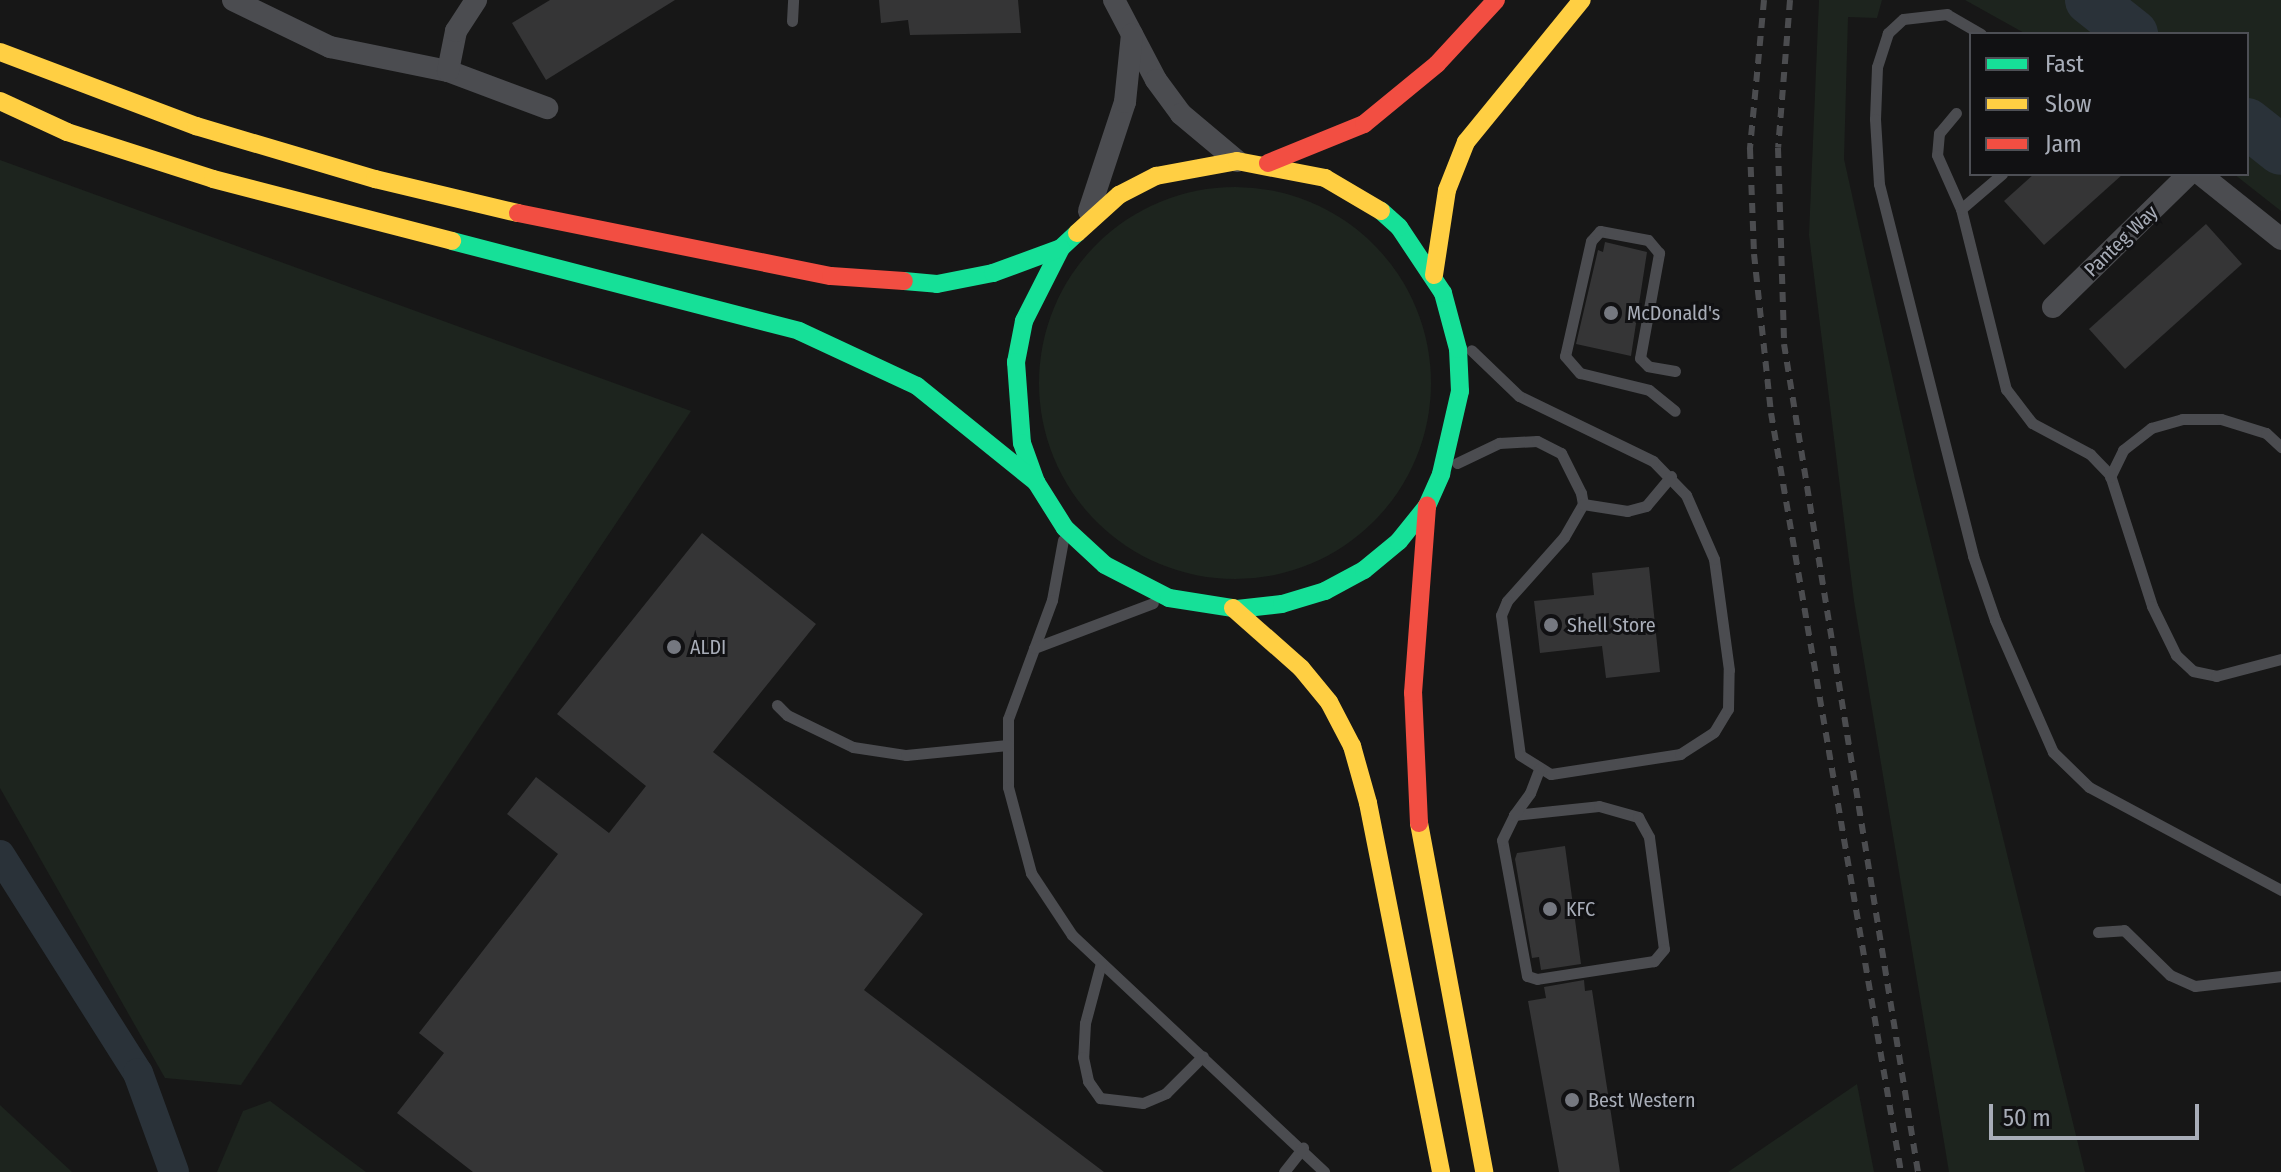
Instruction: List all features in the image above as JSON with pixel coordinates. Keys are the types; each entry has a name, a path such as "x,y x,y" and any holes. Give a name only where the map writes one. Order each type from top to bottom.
{"main road":[{"path":"1268,163 1364,124 1437,64 1496,0"},
{"path":"1434,275 1447,190 1466,142 1496,99 1582,0"},
{"path":"0,52 196,126 375,179 552,221 831,276 937,284 993,273 1061,248"},
{"path":"0,101 67,132 213,179 799,331 917,386 1036,482"},
{"path":"1237,161 1268,163 1325,178 1364,199 1399,227 1434,275 1454,327 1458,412 1441,474 1427,506 1399,541 1351,577 1282,604 1237,609 1169,598 1105,565 1065,528 1036,482 1017,416 1016,362 1024,321 1061,248 1086,221 1156,176 1237,161"},
{"path":"1427,506 1413,693 1420,836 1484,1172"},
{"path":"1237,609 1301,668 1329,702 1352,746 1368,803 1441,1172"}],"street":[{"path":"233,0 330,47 448,71 547,108"},
{"path":"448,71 456,31 476,0"},
{"path":"1114,0 1156,80 1181,114 1237,161"},
{"path":"1086,221 1125,102 1132,34"},
{"name":"Panteg Way","path":"2053,307 2187,176"},
{"path":"2202,176 2281,239"}],"lane":[{"path":"792,21 793,0"},
{"path":"1978,32 1947,14 1903,19 1888,33 1877,67 1875,119 1879,184 1973,556 1991,608 2024,695 2053,752 2089,787 2281,890"},
{"path":"1956,113 1939,133 1937,155 1961,209 2006,389 2032,423 2090,454 2110,477 2152,606 2176,655 2193,671 2216,676 2281,659"},
{"path":"1961,209 2000,176"},
{"path":"1675,371 1648,366 1640,358 1659,253 1648,240 1600,231 1591,241 1565,356 1580,373 1649,390 1675,411"},
{"path":"1454,327 1481,362 1519,396 1581,430 1641,455 1671,476 1693,508 1714,559 1731,682 1728,709 1714,732 1680,754 1551,774 1520,755 1515,742 1501,615 1507,601 1564,537 1583,504"},
{"path":"2110,477 2123,450 2151,428 2182,419 2221,419 2266,433 2281,447"},
{"path":"1441,474 1487,447 1537,441 1566,460 1583,504"},
{"path":"1583,504 1627,511 1646,506 1671,476"},
{"path":"1065,528 1052,600 1008,719 1008,787 1031,873 1072,935 1303,1148 1324,1172"},
{"path":"1034,648 1101,618 1169,598"},
{"path":"777,705 787,715 853,747 906,755 1008,745"},
{"path":"1514,815 1599,806 1638,817 1649,837 1664,949 1654,961 1537,979 1527,976 1502,840 1514,815 1539,769"},
{"path":"2098,932 2124,930 2170,975 2195,986 2281,976"},
{"path":"1101,963 1085,1023 1083,1057 1088,1081 1100,1098 1143,1103 1166,1093 1203,1056"},
{"path":"1284,1172 1303,1148"}],"shaded area":[{"path":"1819,0 1882,0 1877,18 1848,17 1844,159 1915,479 2085,1172 1949,1172 1854,601 1809,235"},
{"path":"1965,0 2281,0 2281,211 2237,176 2249,176 2249,32 2022,32"},
{"path":"0,160 691,411 241,1085 165,1078 0,788"},
{"path":"1235,187 1273,190 1310,202 1344,220 1374,244 1398,274 1416,308 1428,345 1431,383 1428,421 1416,458 1398,492 1374,522 1344,546 1310,564 1273,576 1235,579 1197,576 1160,564 1126,546 1096,522 1072,492 1054,458 1042,421 1039,383 1042,345 1054,308 1072,274 1096,244 1126,220 1160,202 1197,190"},
{"path":"1857,1084 1874,1172 1728,1172"},
{"path":"270,1101 366,1172 217,1172 243,1111"},
{"path":"0,1105 72,1172 0,1172"}],"building":[{"path":"550,0 675,0 546,80 512,23"},
{"path":"879,0 1018,0 1021,33 910,35 908,20 881,23"},
{"path":"2032,176 2121,176 2044,245 2004,201"},
{"path":"2206,224 2242,264 2125,369 2089,329"},
{"path":"1605,242 1647,252 1631,356 1576,344 1598,250 1603,252"},
{"path":"702,533 816,624 713,752 923,914 864,990 1104,1172 473,1172 397,1113 444,1053 419,1033 558,854 507,814 536,777 609,833 646,786 557,714"},
{"path":"1649,567 1660,672 1606,678 1602,646 1540,653 1534,601 1594,595 1592,573"},
{"path":"1565,846 1581,964 1541,970 1539,957 1532,958 1515,859 1517,853"},
{"path":"1584,980 1585,991 1592,990 1620,1172 1559,1172 1528,1001 1546,998 1544,987"}],"waterway":[{"path":"2090,0 2130,32"},
{"path":"2249,125 2281,150"},
{"path":"0,855 138,1073 174,1172"}],"railway":[{"path":"1764,0 1750,149 1754,254 1771,413 1901,1172"},
{"path":"1790,0 1778,148 1784,344 1918,1172"}],"traffic: fast":[{"path":"1237,609 1282,604 1325,591 1364,570 1399,541 1427,506 1441,474 1460,391 1458,349 1443,293 1399,227 1381,211"},
{"path":"1077,233 1061,248 1024,321 1016,362 1022,443 1036,482 1065,528 1105,565 1169,598 1233,608"},
{"path":"452,241 799,331 917,386 1036,482"},
{"path":"904,281 937,284 993,273 1061,248"}],"traffic: slow":[{"path":"1434,275 1447,190 1466,142 1582,0"},
{"path":"0,52 196,126 375,179 518,213"},
{"path":"0,101 67,132 213,179 452,241"},
{"path":"1077,233 1119,195 1156,176 1237,161 1325,178 1381,211"},
{"path":"1233,608 1301,668 1329,702 1352,746 1368,803 1441,1172"},
{"path":"1419,823 1484,1172"}],"traffic: jam":[{"path":"1268,163 1364,124 1437,64 1496,0"},
{"path":"518,213 831,276 904,281"},
{"path":"1419,823 1413,693 1427,506"}],"place":[{"name":"McDonald's","path":"1611,313"},
{"name":"Shell Store","path":"1551,625"},
{"name":"ALDI","path":"674,647"},
{"name":"KFC","path":"1550,909"},
{"name":"Best Western","path":"1572,1100"}]}
